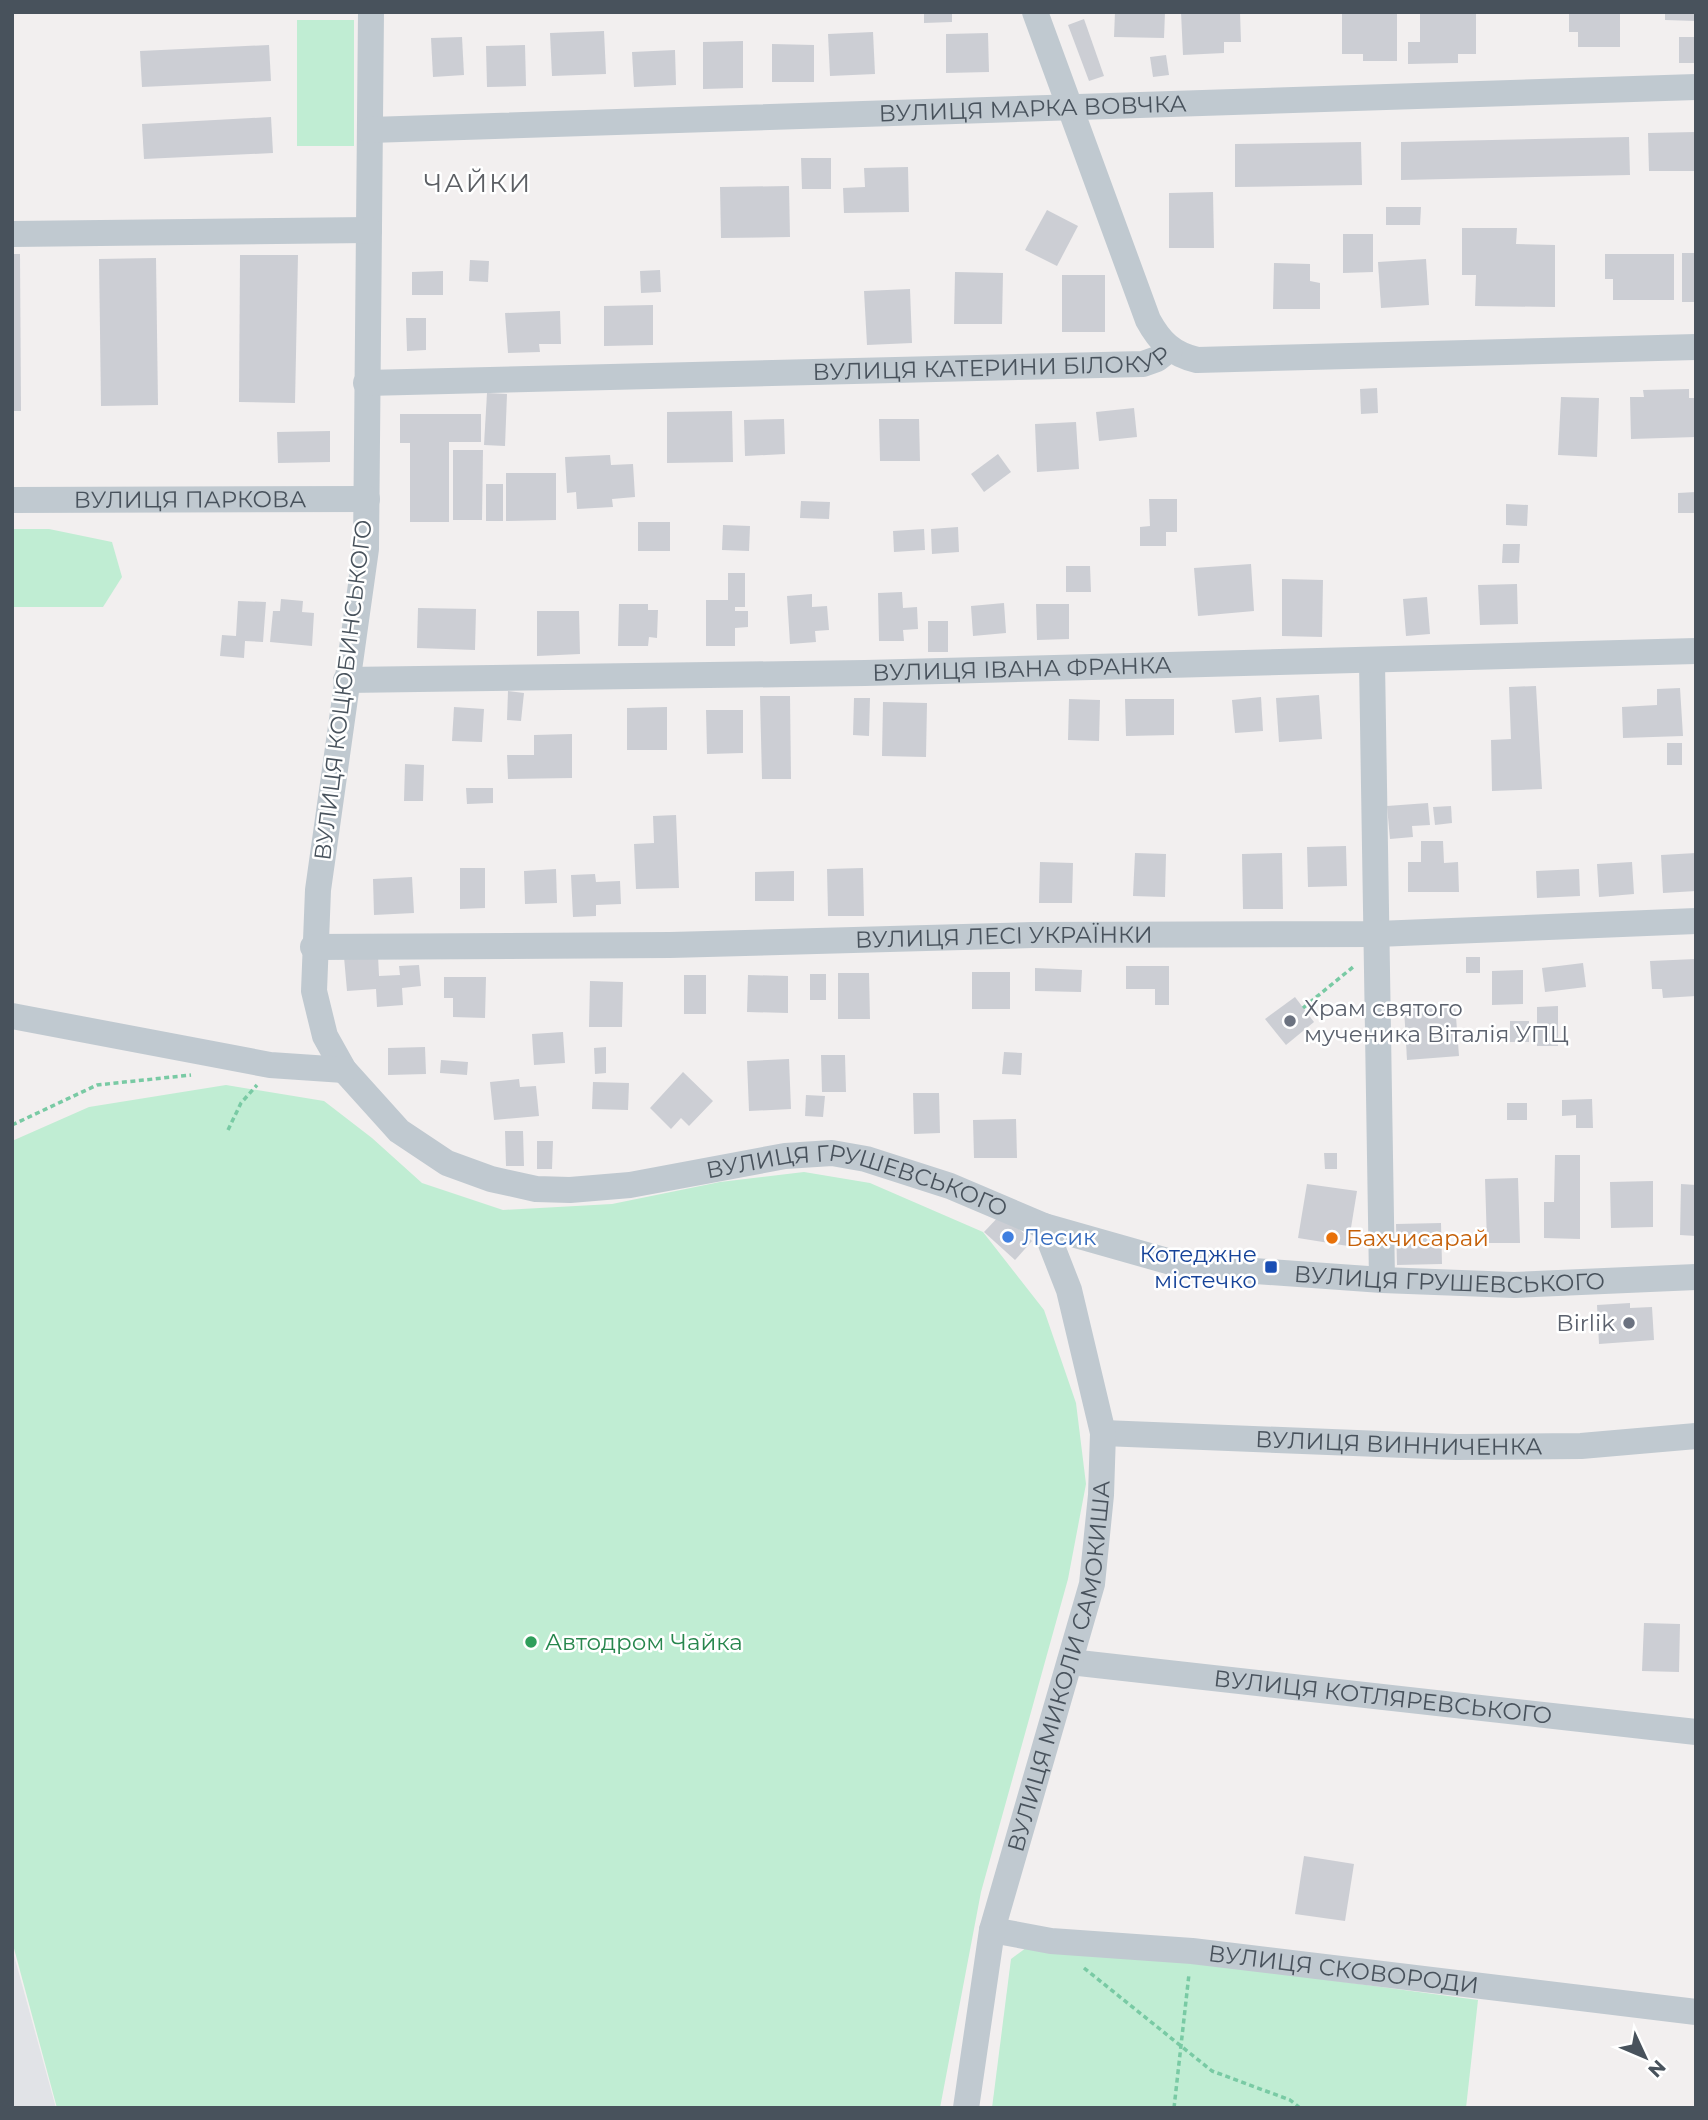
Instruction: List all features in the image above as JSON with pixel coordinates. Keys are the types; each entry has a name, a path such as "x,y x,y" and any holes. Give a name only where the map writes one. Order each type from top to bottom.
{"street":[{"name":"ВУЛИЦЯ КОЦЮБИНСЬКОГО","path":"370,12 366,549 318,890 313,947 314,991 325,1036 344,1070 399,1131"},
{"path":"1035,12 1148,320 1158,338 1170,349"},
{"name":"ВУЛИЦЯ МАРКА ВОВЧКА","path":"370,130 1696,87"},
{"path":"12,234 369,230"},
{"name":"ВУЛИЦЯ КАТЕРИНИ БІЛОКУР","path":"366,383 1143,364 1157,359 1170,349 1197,360 1696,347"},
{"name":"ВУЛИЦЯ ПАРКОВА","path":"12,500 367,499"},
{"name":"ВУЛИЦЯ ІВАНА ФРАНКА","path":"346,681 1371,662 1696,651"},
{"path":"1371,662 1382,1280"},
{"name":"ВУЛИЦЯ ЛЕСІ УКРАЇНКИ","path":"313,947 670,945 1032,935 1377,934 1696,920"},
{"path":"12,1016 270,1065 344,1070"},
{"name":"ВУЛИЦЯ ГРУШЕВСЬКОГО","path":"399,1131 447,1163 491,1180 536,1189 570,1190 630,1185 785,1156 832,1153 866,1159 950,1186 1044,1226 1185,1266 1382,1280 1514,1285 1696,1277"},
{"name":"ВУЛИЦЯ МИКОЛИ САМОКИША","path":"966,2108 992,1930 1092,1584 1101,1496 1103,1433 1069,1290 1044,1226"},
{"name":"ВУЛИЦЯ ВИННИЧЕНКА","path":"1103,1433 1456,1447 1581,1446 1696,1436"},
{"name":"ВУЛИЦЯ КОТЛЯРЕВСЬКОГО","path":"1070,1662 1696,1732"},
{"name":"ВУЛИЦЯ СКОВОРОДИ","path":"992,1930 1051,1941 1192,1951 1696,2012"}],"path":[{"path":"1303,1008 1356,964"},
{"path":"228,1130 241,1103 270,1065"},
{"path":"12,1125 97,1085 201,1074"},
{"path":"1174,2108 1192,1951"},
{"path":"1082,1966 1212,2071 1290,2100 1300,2108"}],"shaded area":[{"path":"12,1948 56,2108 12,2108"}],"green space":[{"path":"297,20 354,20 354,146 297,146"},
{"path":"12,529 49,529 112,542 122,577 103,607 12,607"},
{"name":"Автодром Чайка","path":"226,1085 324,1101 372,1138 422,1183 503,1210 612,1204 720,1182 804,1172 870,1183 983,1232 1044,1310 1076,1403 1086,1484 1068,1579 981,1892 940,2108 57,2108 12,1941 12,1141 89,1107"},
{"path":"1026,1948 1180,1960 1478,2000 1466,2108 992,2108 1011,1959"}],"building":[{"path":"924,12 952,12 952,22 924,23"},
{"path":"1115,12 1165,12 1164,38 1114,37"},
{"path":"1181,12 1240,12 1241,42 1224,42 1224,53 1183,55"},
{"path":"1342,12 1397,12 1397,61 1363,61 1363,54 1342,54"},
{"path":"1420,12 1476,12 1476,54 1458,54 1458,63 1408,64 1408,42 1420,42"},
{"path":"1569,12 1620,12 1620,47 1578,47 1578,32 1569,32"},
{"path":"1665,12 1696,12 1696,21 1665,20"},
{"path":"1084,19 1104,76 1089,81 1068,25"},
{"path":"604,31 606,74 552,76 550,33"},
{"path":"873,32 875,74 830,76 828,34"},
{"path":"988,33 989,72 946,73 946,34"},
{"path":"462,37 464,75 433,77 431,38"},
{"path":"1679,37 1696,37 1696,63 1679,63"},
{"path":"743,41 743,88 703,89 703,42"},
{"path":"772,44 814,45 814,82 772,82"},
{"path":"269,45 271,81 142,87 140,51"},
{"path":"525,45 526,86 487,87 486,46"},
{"path":"675,50 676,85 634,87 632,52"},
{"path":"1166,55 1169,75 1153,77 1150,57"},
{"path":"271,117 273,153 144,159 142,124"},
{"path":"1696,132 1696,171 1649,171 1648,133"},
{"path":"1629,137 1630,175 1401,180 1401,142"},
{"path":"1361,142 1362,185 1235,187 1235,144"},
{"path":"801,158 831,158 831,189 802,189"},
{"path":"908,167 909,212 844,213 843,188 865,187 864,168"},
{"path":"789,186 790,237 721,238 720,187"},
{"path":"1213,192 1214,248 1169,248 1169,193"},
{"path":"1386,207 1421,207 1420,225 1386,225"},
{"path":"1047,210 1078,226 1057,266 1025,250"},
{"path":"1462,228 1517,228 1516,244 1555,245 1555,307 1475,306 1476,275 1462,275"},
{"path":"1343,234 1373,234 1373,272 1343,273"},
{"path":"1682,253 1696,253 1696,302 1682,302"},
{"path":"12,254 20,254 21,411 12,411"},
{"path":"1605,254 1674,254 1674,300 1613,300 1613,279 1605,279"},
{"path":"240,255 298,255 295,403 239,402"},
{"path":"156,258 158,405 101,406 99,259"},
{"path":"1426,259 1429,305 1381,308 1378,262"},
{"path":"470,260 489,261 488,282 469,281"},
{"path":"1274,263 1310,264 1310,281 1320,283 1320,309 1273,309"},
{"path":"660,270 661,292 641,293 640,271"},
{"path":"443,271 443,295 412,295 412,272"},
{"path":"955,272 1003,273 1002,324 954,324"},
{"path":"1062,275 1105,275 1105,332 1062,332"},
{"path":"910,289 912,343 867,345 864,291"},
{"path":"653,305 653,345 604,346 604,306"},
{"path":"560,311 561,344 539,344 540,352 508,353 505,313"},
{"path":"406,318 426,318 426,350 407,351"},
{"path":"1377,388 1378,413 1361,414 1360,389"},
{"path":"1689,389 1689,398 1696,398 1696,437 1631,439 1630,397 1644,397 1643,390"},
{"path":"487,393 507,394 505,446 484,445"},
{"path":"1561,397 1599,398 1597,457 1558,455"},
{"path":"1134,408 1137,437 1099,441 1096,412"},
{"path":"732,411 733,462 667,463 667,412"},
{"path":"400,414 481,414 481,442 449,442 449,522 410,522 410,443 400,443"},
{"path":"784,419 785,454 745,456 744,420"},
{"path":"879,419 919,419 920,461 880,461"},
{"path":"1076,422 1079,469 1037,472 1035,424"},
{"path":"330,431 330,462 278,463 277,432"},
{"path":"453,450 483,450 482,520 453,520"},
{"path":"998,454 1011,472 984,492 971,474"},
{"path":"610,455 611,465 633,464 635,497 612,499 613,507 577,509 576,492 567,493 565,457"},
{"path":"506,473 556,473 556,520 506,521"},
{"path":"486,484 503,484 503,521 486,521"},
{"path":"1696,492 1696,513 1678,513 1678,493"},
{"path":"1149,499 1177,499 1177,532 1166,532 1166,546 1140,546 1140,527 1150,526"},
{"path":"801,501 830,502 829,519 800,518"},
{"path":"1506,504 1528,505 1527,526 1506,525"},
{"path":"638,522 670,522 670,551 638,551"},
{"path":"723,525 750,526 749,551 722,550"},
{"path":"958,527 959,552 932,554 931,529"},
{"path":"924,529 925,550 894,552 893,531"},
{"path":"1503,544 1520,544 1519,563 1502,563"},
{"path":"1251,564 1254,611 1198,616 1194,568"},
{"path":"1066,566 1090,566 1091,592 1066,592"},
{"path":"728,573 745,573 745,607 735,607 735,611 748,611 748,627 735,628 735,646 706,646 706,600 728,600"},
{"path":"1282,579 1323,580 1322,637 1282,636"},
{"path":"1517,584 1518,624 1480,625 1478,585"},
{"path":"902,592 903,608 917,607 918,629 903,630 904,641 879,641 878,593"},
{"path":"812,594 812,607 827,606 829,630 815,631 816,642 790,644 787,596"},
{"path":"1427,597 1430,634 1406,636 1403,599"},
{"path":"281,599 303,601 302,612 314,613 312,646 270,642 273,611 280,611"},
{"path":"238,601 266,602 263,642 245,641 244,658 220,656 222,635 236,636"},
{"path":"1004,603 1006,633 973,636 971,606"},
{"path":"619,604 648,604 648,610 658,610 657,638 649,637 648,646 618,646"},
{"path":"1036,604 1069,604 1069,639 1037,640"},
{"path":"418,608 476,609 475,650 417,648"},
{"path":"537,611 579,611 580,654 537,656"},
{"path":"928,621 948,621 948,652 928,652"},
{"path":"1536,686 1542,789 1492,791 1491,740 1511,739 1509,687"},
{"path":"1680,688 1683,736 1623,738 1622,707 1657,705 1657,689"},
{"path":"508,691 524,693 521,721 507,720"},
{"path":"1319,695 1322,739 1279,742 1276,698"},
{"path":"760,696 790,696 791,779 762,779"},
{"path":"1261,697 1263,731 1235,733 1232,700"},
{"path":"854,698 870,698 869,736 853,735"},
{"path":"1069,699 1100,700 1099,741 1068,740"},
{"path":"1125,699 1174,699 1174,735 1126,736"},
{"path":"883,702 927,703 926,757 882,756"},
{"path":"454,707 484,709 482,742 452,741"},
{"path":"667,707 667,750 627,750 627,708"},
{"path":"706,710 743,710 743,753 707,754"},
{"path":"572,734 572,778 508,779 507,755 534,755 534,735"},
{"path":"1667,743 1682,743 1682,765 1667,765"},
{"path":"405,764 424,765 423,801 404,801"},
{"path":"466,788 493,788 493,803 467,804"},
{"path":"1428,803 1430,825 1412,826 1413,837 1390,839 1387,806"},
{"path":"1451,806 1452,823 1435,825 1433,807"},
{"path":"676,815 679,888 636,889 634,844 654,843 653,816"},
{"path":"1421,841 1443,841 1444,863 1458,862 1459,892 1408,892 1408,862 1421,862"},
{"path":"1346,846 1347,886 1308,887 1307,847"},
{"path":"1135,853 1166,854 1165,897 1133,896"},
{"path":"1282,853 1283,909 1243,909 1242,854"},
{"path":"1696,853 1696,891 1663,893 1661,855"},
{"path":"1040,862 1073,863 1072,903 1039,903"},
{"path":"1632,862 1634,894 1599,897 1597,864"},
{"path":"460,868 485,868 485,908 460,909"},
{"path":"863,868 864,916 828,916 827,869"},
{"path":"556,869 557,903 525,904 524,871"},
{"path":"1579,869 1580,896 1537,898 1536,871"},
{"path":"794,871 794,901 755,901 755,872"},
{"path":"595,874 596,882 620,881 621,904 596,905 596,916 573,917 571,875"},
{"path":"412,877 414,913 374,915 373,879"},
{"path":"378,955 379,976 400,975 399,966 419,965 421,986 402,988 403,1005 377,1007 376,989 347,991 344,957"},
{"path":"1466,957 1480,957 1480,973 1466,973"},
{"path":"1696,959 1696,996 1663,998 1662,989 1652,989 1650,961"},
{"path":"1583,963 1586,987 1545,992 1542,968"},
{"path":"1126,966 1169,966 1169,1005 1155,1005 1155,989 1126,989"},
{"path":"1035,968 1082,970 1081,992 1035,991"},
{"path":"1523,970 1523,1004 1492,1005 1492,971"},
{"path":"972,972 1010,972 1010,1009 972,1009"},
{"path":"838,973 869,973 870,1019 838,1019"},
{"path":"810,974 826,974 826,1000 810,1000"},
{"path":"684,975 706,975 706,1014 684,1014"},
{"path":"748,975 788,976 788,1013 747,1012"},
{"path":"444,977 486,977 485,1018 453,1017 453,998 444,998"},
{"path":"590,981 623,982 622,1027 589,1027"},
{"name":"Храм святого мученика Віталія УПЦ","path":"1295,997 1314,1022 1286,1045 1265,1019"},
{"path":"1455,1004 1459,1056 1407,1060 1404,1008"},
{"path":"1558,1006 1558,1046 1537,1046 1537,1007"},
{"path":"1510,1021 1529,1021 1529,1042 1510,1042"},
{"path":"563,1032 565,1063 534,1065 532,1034"},
{"path":"425,1047 426,1074 388,1075 388,1048"},
{"path":"606,1047 606,1073 595,1074 594,1048"},
{"path":"1004,1052 1022,1053 1021,1075 1002,1074"},
{"path":"821,1055 845,1055 846,1092 822,1092"},
{"path":"789,1059 791,1109 749,1111 747,1061"},
{"path":"441,1060 468,1062 467,1075 440,1073"},
{"path":"683,1072 713,1101 689,1126 681,1118 671,1129 650,1108"},
{"path":"519,1079 520,1087 536,1086 539,1116 494,1120 490,1082"},
{"path":"593,1082 629,1083 628,1110 592,1109"},
{"path":"913,1093 939,1093 940,1133 914,1134"},
{"path":"806,1095 825,1096 823,1117 805,1116"},
{"path":"1592,1099 1593,1128 1576,1128 1576,1115 1562,1116 1562,1100"},
{"path":"1507,1103 1527,1103 1527,1120 1507,1120"},
{"path":"1016,1119 1017,1158 974,1158 973,1120"},
{"path":"505,1131 523,1131 524,1166 506,1166"},
{"path":"537,1141 553,1141 552,1169 537,1169"},
{"path":"1324,1153 1337,1153 1337,1169 1325,1169"},
{"path":"1555,1155 1580,1155 1580,1239 1544,1238 1544,1202 1554,1202"},
{"path":"1518,1178 1520,1243 1487,1243 1485,1179"},
{"path":"1653,1181 1653,1227 1611,1228 1610,1182"},
{"path":"1307,1184 1357,1191 1348,1246 1298,1238"},
{"path":"1681,1184 1696,1185 1696,1236 1680,1235"},
{"name":"Лесик","path":"1002,1213 1032,1241 1015,1260 984,1232"},
{"path":"1441,1223 1442,1264 1397,1265 1396,1224"},
{"path":"1630,1303 1630,1308 1652,1307 1654,1340 1599,1344 1597,1305"},
{"path":"1644,1623 1680,1624 1679,1672 1642,1671"},
{"path":"1304,1856 1354,1864 1345,1921 1295,1914"}],"place":[{"name":"Храм святого мученика Віталія УПЦ","path":"1290,1021"},
{"name":"Лесик","path":"1008,1237"},
{"name":"Бахчисарай","path":"1332,1238"},
{"name":"Котеджне містечко","path":"1271,1267"},
{"name":"Birlik","path":"1629,1323"},
{"name":"Автодром Чайка","path":"531,1642"}],"district":[{"name":"ЧАЙКИ","path":"478,183"}]}
